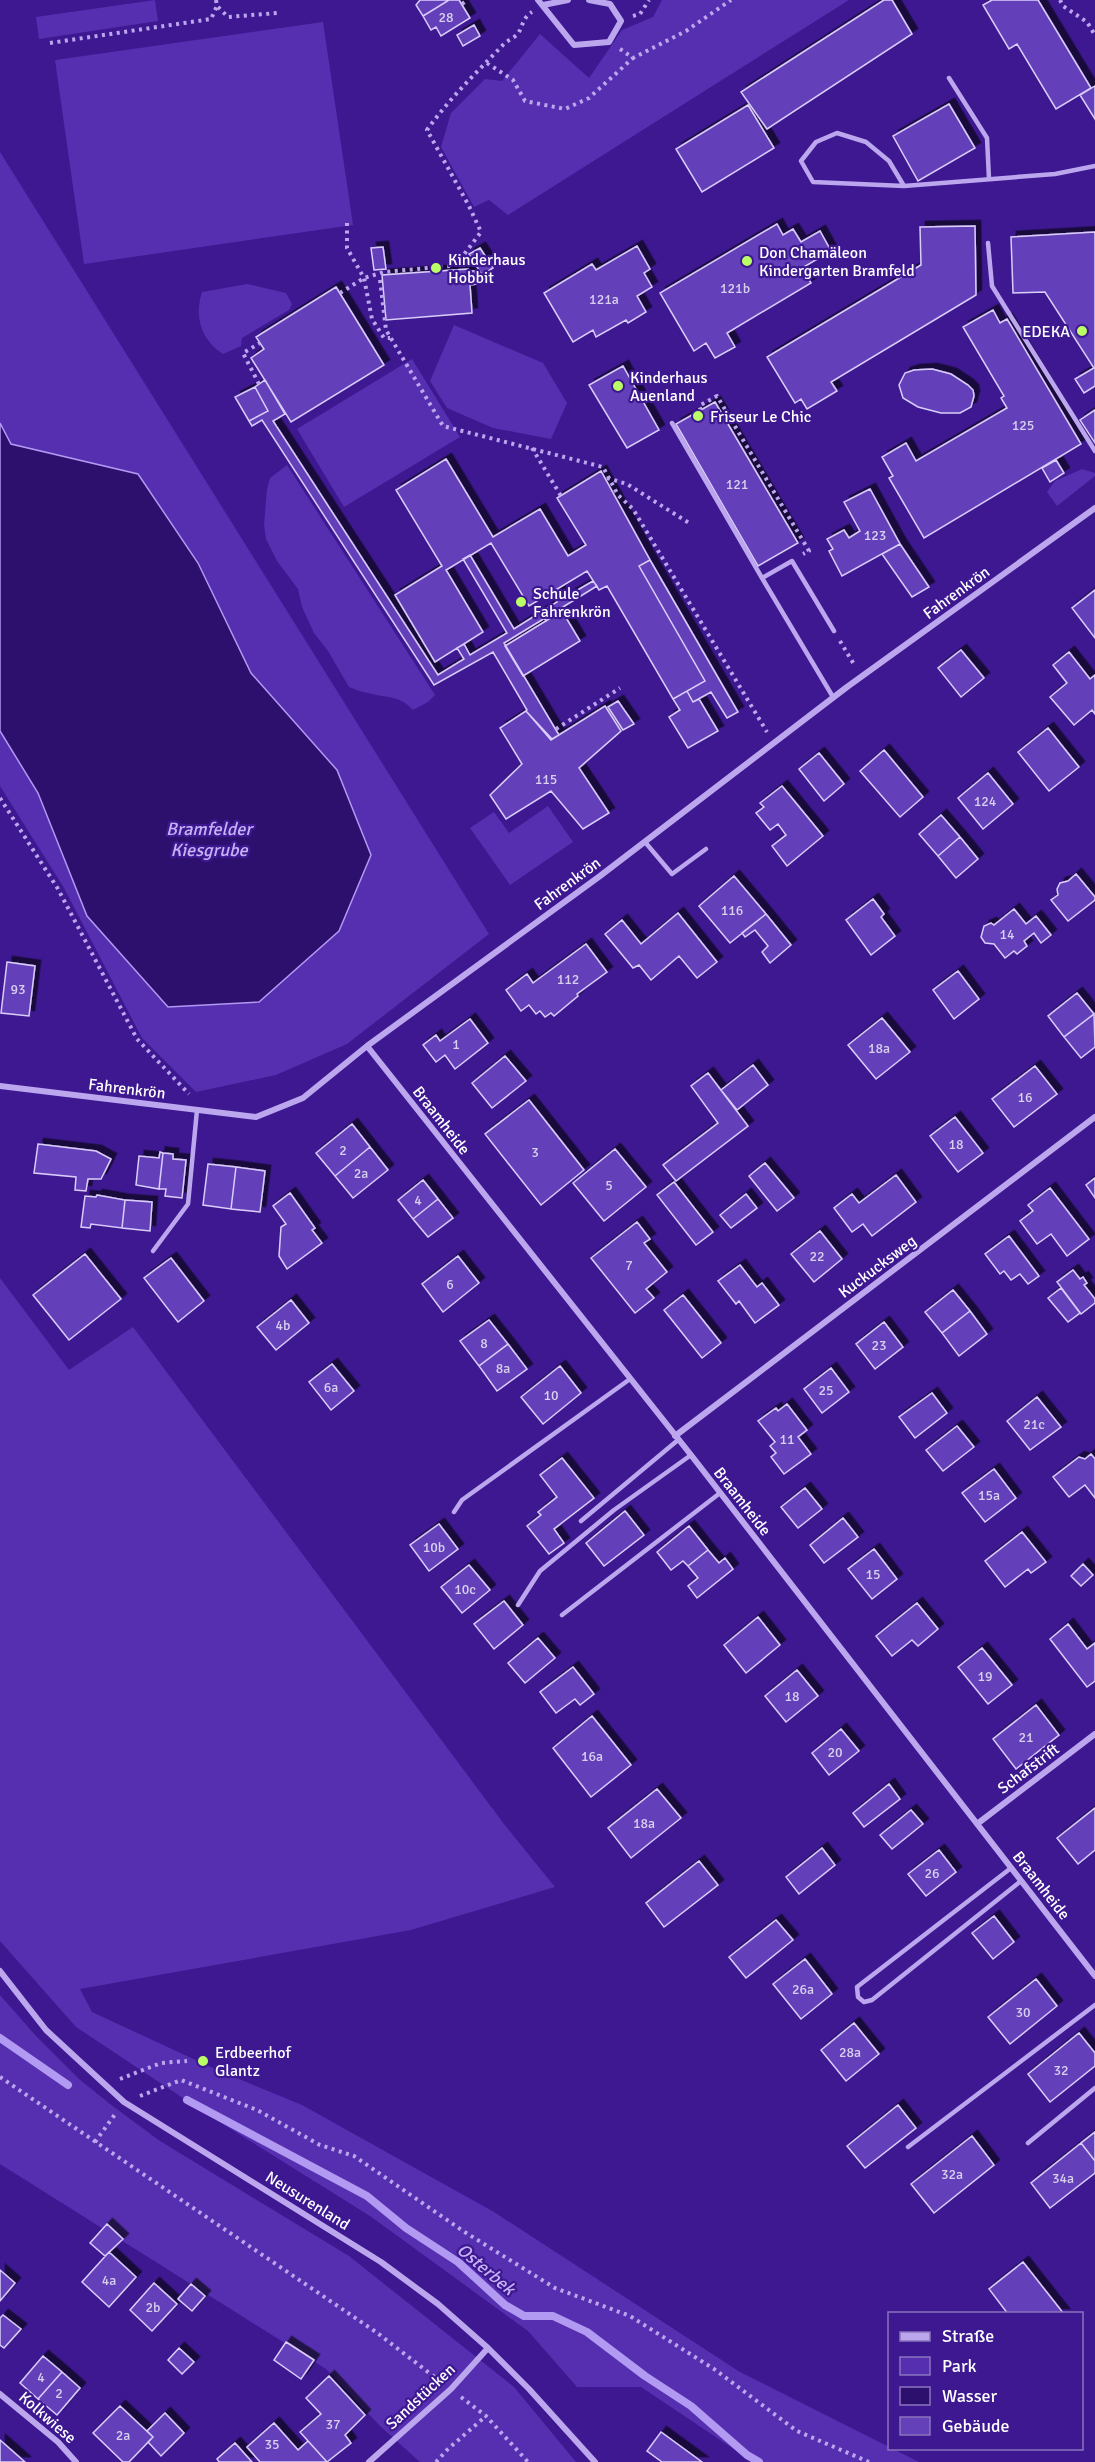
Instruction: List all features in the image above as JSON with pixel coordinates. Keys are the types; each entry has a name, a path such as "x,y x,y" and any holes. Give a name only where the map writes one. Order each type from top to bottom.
{"street":[{"path":"540,3 568,0"},
{"path":"540,3 574,45 609,42 621,21 610,4 589,0"},
{"name":"Fahrenkrön","path":"0,1086 256,1117 303,1098 367,1047 645,842 833,697 1095,508"},
{"name":"Braamheide","path":"367,1047 677,1438 1095,1976"},
{"name":"Kuckucksweg","path":"677,1438 1095,1117"},
{"name":"Schafstrift","path":"977,1824 1095,1734"},
{"name":"Neusurenland","path":"0,1971 46,2030 124,2102 381,2262 438,2304 488,2348 567,2429 595,2462"},
{"name":"Sandstücken","path":"369,2462 451,2389 488,2348"},
{"name":"Kolkwiese","path":"0,2394 58,2442 76,2462"}],"lane":[{"path":"949,78 987,138 989,179"},
{"path":"904,186 889,161 866,142 837,134 816,142 801,161 813,182 904,186 1055,174 1095,166"},
{"path":"988,243 992,286 1095,451"},
{"path":"672,423 833,697"},
{"path":"762,578 792,561 834,631"},
{"path":"645,842 672,874 706,849"},
{"path":"153,1251 188,1204 197,1110"},
{"path":"454,1512 462,1500 630,1379"},
{"path":"581,1521 677,1438"},
{"path":"518,1605 540,1571 608,1515 690,1455"},
{"path":"562,1615 720,1493"},
{"path":"1011,1868 857,1988 858,1997 864,2002 872,2000 1021,1881"},
{"path":"908,2147 1095,2005"},
{"path":"1028,2143 1095,2088"}],"path":[{"path":"50,43 211,19 217,6 216,0"},
{"path":"462,4 467,0"},
{"path":"621,21 640,14 649,0"},
{"path":"487,63 513,80 525,101 565,109 589,98 633,58 686,31 731,0"},
{"path":"1060,0 1063,6 1087,22 1095,35"},
{"path":"340,293 364,278 384,272 451,266 459,261 480,232 469,206 427,130 446,103 503,44 517,34 526,16 540,3"},
{"path":"217,6 228,17 277,13"},
{"path":"609,42 633,58"},
{"path":"347,223 347,248 364,278 372,319 384,338 390,338"},
{"path":"380,280 386,330 442,426 599,464 603,467 618,495 633,509 764,727"},
{"path":"259,384 243,353 260,343"},
{"path":"701,410 699,406 717,396 808,551 792,561"},
{"path":"532,447 561,496"},
{"path":"607,478 627,484 689,523"},
{"path":"834,631 861,677"},
{"path":"556,729 620,688"},
{"path":"0,798 58,889 137,1039 189,1093 197,1110"},
{"path":"106,2085 161,2063 187,2061"},
{"path":"0,2076 376,2332 486,2416 528,2462"},
{"path":"95,2142 124,2102 181,2080 257,2110 321,2145 354,2156 463,2231 555,2288 630,2316 714,2369 797,2431 868,2462"},
{"path":"436,2462 486,2416"}],"green space":[{"path":"155,0 158,21 39,39 36,17"},
{"path":"662,0 849,0 508,215 489,200 474,207 441,147 451,113 485,79 502,81 540,34 589,78 622,30 653,17"},
{"path":"323,22 353,225 84,264 55,60"},
{"path":"0,152 489,934 347,1044 276,1075 196,1092 142,1038 64,888 0,786 0,731 38,793 87,916 337,770 251,673 198,563 138,474 11,444 0,423"},
{"path":"247,284 286,293 292,304 289,310 242,338 241,346 223,354 209,342 201,327 199,310 202,292"},
{"path":"454,325 543,363 567,403 551,439 493,428 447,408 430,381"},
{"path":"412,359 460,437 344,507 297,429"},
{"path":"287,465 435,695 428,702 413,710 398,699 349,687 328,651 314,633 302,607 298,589 277,561 266,539 264,525 270,478"},
{"path":"1082,469 1095,473 1095,476 1057,506 1047,492 1055,481"},
{"path":"548,806 573,842 510,885 470,828 494,812 509,833"},
{"path":"0,1278 69,1370 133,1327 504,1824 555,1887 411,1930 80,1989 92,2012 215,2069 302,2105 494,2212 740,2372 888,2446 888,2450 895,2450 919,2462 753,2462 641,2387 577,2387 528,2331 370,2216 210,2116 76,2027 0,1941"},
{"path":"0,1995 36,2036 79,2079 110,2104 160,2141 349,2256 514,2387 576,2462 420,2462 380,2426 326,2369 0,2164"}],"water":[{"name":"Bramfelder Kiesgrube","path":"0,423 11,444 138,474 198,563 251,673 337,770 371,855 339,931 259,1002 168,1007 87,916 38,793 0,731"}],"building":[{"path":"420,0 449,0 423,16 416,5"},
{"path":"449,0 459,0 470,18 441,36 436,27 431,30 423,16"},
{"path":"884,0 892,0 912,34 767,129 741,92"},
{"path":"992,0 1038,0 1091,88 1056,109 1017,44 1009,49 983,5"},
{"path":"474,25 480,36 463,46 457,35"},
{"path":"1095,86 1095,119 1080,95"},
{"path":"949,104 975,148 918,181 893,136"},
{"path":"748,105 774,148 702,192 676,149"},
{"path":"777,224 783,235 793,229 801,242 820,231 831,251 802,268 811,283 727,333 735,347 715,358 706,343 694,351 660,293"},
{"path":"975,226 976,295 831,382 837,391 807,409 801,399 795,403 767,357 921,265 920,227"},
{"name":"EDEKA","path":"1095,232 1095,386 1084,393 1075,379 1094,368 1045,292 1013,293 1011,237"},
{"path":"637,246 650,269 644,273 652,287 637,296 646,312 596,337 593,330 573,342 544,293 592,264 596,270"},
{"path":"383,247 386,269 374,270 371,248"},
{"path":"480,248 493,268 482,275 469,254"},
{"path":"468,269 468,271 475,271 476,284 470,285 472,313 386,320 382,275"},
{"path":"336,287 384,365 291,422 251,358 264,349 256,337"},
{"path":"993,310 1000,323 1007,319 1081,444 924,538 889,478 893,476 882,457 906,443 916,461 1007,408 1001,398 1004,396 963,327"},
{"path":"623,366 659,430 627,448 589,385"},
{"path":"932,369 951,374 968,385 973,390 974,396 971,407 960,413 941,413 918,407 903,398 899,385 905,373"},
{"path":"265,380 285,414 273,421 438,675 464,659 457,648 464,644 470,655 507,633 463,559 470,555 514,629 557,602 552,592 558,589 564,598 593,581 597,586 550,615 552,617 546,621 545,618 504,643 559,735 552,739 526,711 493,652 434,685 262,420 252,426 249,421 268,411 255,387"},
{"path":"255,387 268,411 249,421 235,397"},
{"path":"715,402 798,543 758,566 676,424"},
{"path":"1095,410 1095,443 1080,420"},
{"path":"446,459 493,537 540,509 568,556 586,545 557,498 601,471 650,560 639,566 705,681 673,699 607,586 599,590 587,571 529,606 491,543 446,570 483,632 435,662 395,595 442,566 396,490"},
{"path":"1056,460 1064,473 1050,482 1042,468"},
{"path":"870,489 900,544 842,576 829,551 833,549 827,539 844,530 849,538 860,531 844,502"},
{"path":"900,544 929,587 912,597 882,554"},
{"path":"650,560 738,712 727,718 711,692 693,702 687,691 705,681 639,566"},
{"path":"1095,590 1095,638 1072,608"},
{"path":"562,611 580,641 523,676 505,646"},
{"path":"961,650 984,678 961,697 938,668"},
{"path":"1069,652 1090,679 1095,675 1095,714 1092,710 1074,725 1050,697 1067,683 1053,665"},
{"path":"687,691 693,702 699,699 718,731 688,748 669,717 680,710 673,699"},
{"path":"618,701 634,724 623,730 608,707"},
{"path":"605,706 621,731 579,768 609,813 583,829 551,791 506,819 490,795 522,764 500,728 526,711 551,740"},
{"path":"1048,728 1079,767 1049,791 1018,752"},
{"path":"884,750 923,797 900,817 860,771"},
{"path":"819,753 844,784 824,801 799,769"},
{"path":"988,773 1013,804 983,829 958,798"},
{"path":"782,786 823,836 787,866 772,846 786,835 778,824 770,830 756,813 764,807 760,803"},
{"path":"941,815 960,837 938,856 919,834"},
{"path":"960,837 978,859 956,878 938,856"},
{"path":"1076,874 1095,900 1068,921 1051,900 1058,895 1057,889 1060,883 1068,881"},
{"path":"734,876 766,914 730,943 699,906"},
{"path":"873,899 884,914 881,917 895,936 871,955 846,920"},
{"path":"1014,909 1026,924 1036,916 1051,935 1041,943 1034,933 1024,941 1027,946 1017,954 1014,951 1005,958 994,944 985,943 981,937 984,926 991,923 994,925"},
{"path":"678,913 717,962 697,978 679,956 651,980 639,965 633,968 605,934 622,920 641,944"},
{"path":"766,914 791,945 770,963 762,952 768,946 755,930 745,937 742,933"},
{"path":"586,944 607,972 577,994 578,996 554,1016 551,1013 545,1017 540,1011 536,1014 529,1005 521,1011 506,990 527,974 533,983"},
{"path":"7,962 35,966 29,1016 1,1013"},
{"path":"958,971 979,999 954,1019 933,990"},
{"path":"1077,993 1094,1014 1064,1037 1048,1016"},
{"path":"1094,1014 1095,1047 1081,1058 1064,1037"},
{"path":"882,1018 910,1052 876,1079 848,1045"},
{"path":"470,1019 488,1043 455,1069 445,1055 436,1062 423,1045 436,1035 440,1041"},
{"path":"505,1056 526,1081 492,1108 472,1083"},
{"path":"753,1065 768,1085 737,1110 721,1090"},
{"path":"1035,1066 1057,1094 1014,1127 992,1099"},
{"path":"708,1073 748,1126 676,1181 663,1165 718,1123 691,1086"},
{"path":"529,1100 584,1170 541,1205 485,1134"},
{"path":"955,1117 983,1153 958,1172 930,1136"},
{"path":"352,1124 370,1147 335,1176 316,1153"},
{"path":"38,1144 96,1151 111,1159 101,1179 88,1179 86,1191 75,1190 76,1177 34,1173"},
{"path":"370,1147 388,1170 353,1198 335,1176"},
{"path":"615,1149 646,1187 604,1221 573,1183"},
{"path":"160,1152 163,1153 159,1189 136,1185 139,1156 159,1158"},
{"path":"163,1153 173,1154 173,1159 186,1160 182,1198 165,1196 166,1189 159,1189"},
{"path":"765,1163 794,1198 777,1211 749,1176"},
{"path":"208,1164 236,1167 231,1209 203,1205"},
{"path":"236,1167 265,1171 260,1212 231,1209"},
{"path":"896,1175 916,1202 872,1236 863,1224 852,1232 834,1208 852,1194 859,1203"},
{"path":"1095,1178 1095,1198 1086,1185"},
{"path":"423,1180 438,1199 413,1219 398,1200"},
{"path":"674,1182 713,1232 696,1245 657,1195"},
{"path":"1050,1188 1089,1239 1067,1256 1051,1234 1037,1244 1020,1221 1033,1211 1028,1205"},
{"path":"290,1193 315,1228 312,1230 322,1243 287,1269 279,1256 281,1227 286,1224 273,1206"},
{"path":"746,1194 757,1208 731,1228 720,1215"},
{"path":"97,1195 125,1200 122,1228 91,1224 90,1228 81,1227 85,1196 96,1197"},
{"path":"438,1199 453,1218 428,1237 413,1219"},
{"path":"125,1200 152,1202 150,1231 122,1228"},
{"path":"637,1222 650,1239 644,1243 667,1272 646,1289 654,1298 635,1313 591,1258"},
{"path":"820,1231 842,1259 814,1282 791,1254"},
{"path":"1009,1236 1039,1276 1028,1284 1020,1274 1011,1280 1004,1271 1000,1274 985,1254"},
{"path":"85,1254 121,1299 69,1340 33,1295"},
{"path":"458,1256 479,1283 443,1312 422,1284"},
{"path":"171,1258 204,1301 178,1322 144,1278"},
{"path":"740,1265 757,1287 762,1283 779,1305 755,1323 739,1301 736,1304 718,1281"},
{"path":"1073,1270 1080,1279 1083,1277 1087,1283 1084,1285 1095,1299 1095,1303 1081,1314 1057,1282"},
{"path":"1061,1288 1080,1313 1068,1322 1048,1298"},
{"path":"953,1290 970,1311 942,1333 925,1312"},
{"path":"683,1295 721,1343 702,1358 664,1310"},
{"path":"291,1300 309,1323 276,1350 257,1327"},
{"path":"970,1311 987,1334 959,1356 942,1333"},
{"path":"489,1320 508,1344 479,1366 460,1341"},
{"path":"884,1322 903,1347 875,1369 856,1344"},
{"path":"508,1344 527,1369 497,1391 479,1366"},
{"path":"332,1364 354,1391 331,1410 309,1382"},
{"path":"560,1366 581,1393 543,1424 521,1397"},
{"path":"831,1368 849,1392 822,1413 804,1389"},
{"path":"932,1393 947,1413 915,1438 899,1417"},
{"path":"1037,1397 1061,1427 1030,1450 1007,1421"},
{"path":"787,1404 807,1430 798,1437 811,1454 784,1474 771,1457 776,1453 770,1446 775,1442 758,1421 776,1408 778,1411"},
{"path":"957,1426 974,1447 943,1471 926,1450"},
{"path":"1091,1454 1095,1459 1095,1498 1085,1485 1069,1497 1053,1477 1079,1457 1085,1459"},
{"path":"562,1458 594,1498 554,1529 564,1543 549,1554 527,1526 541,1515 538,1512 557,1497 540,1475"},
{"path":"994,1469 1016,1498 985,1522 962,1493"},
{"path":"805,1488 822,1509 798,1528 781,1507"},
{"path":"625,1511 644,1535 604,1566 586,1543"},
{"path":"843,1518 858,1537 824,1563 810,1545"},
{"path":"439,1524 458,1549 429,1571 410,1545"},
{"path":"689,1526 708,1550 688,1566 683,1561 671,1570 657,1552"},
{"path":"1022,1532 1046,1562 1031,1573 1028,1569 1005,1587 985,1561"},
{"path":"874,1549 897,1579 872,1599 848,1569"},
{"path":"708,1550 719,1563 725,1558 733,1569 697,1598 688,1586 698,1578 688,1566"},
{"path":"1083,1564 1093,1575 1081,1586 1071,1576"},
{"path":"469,1565 490,1590 462,1613 441,1587"},
{"path":"504,1601 523,1625 494,1649 474,1624"},
{"path":"917,1603 938,1629 918,1646 912,1640 892,1656 876,1636"},
{"path":"758,1617 780,1645 746,1673 724,1645"},
{"path":"1068,1624 1087,1649 1095,1643 1095,1681 1087,1687 1050,1639"},
{"path":"538,1638 555,1658 525,1683 508,1663"},
{"path":"982,1648 1012,1685 988,1704 958,1667"},
{"path":"573,1667 594,1694 580,1705 575,1699 556,1713 540,1692"},
{"path":"797,1670 818,1696 786,1722 765,1696"},
{"path":"1036,1705 1059,1735 1016,1769 993,1739"},
{"path":"592,1716 631,1765 591,1797 553,1748"},
{"path":"841,1729 859,1751 829,1775 812,1753"},
{"path":"889,1784 900,1799 864,1827 853,1813"},
{"path":"657,1789 681,1818 631,1858 608,1828"},
{"path":"1095,1808 1095,1850 1078,1864 1057,1838"},
{"path":"911,1810 923,1824 892,1849 880,1835"},
{"path":"822,1848 835,1865 799,1894 786,1877"},
{"path":"939,1850 956,1872 926,1896 908,1874"},
{"path":"699,1861 718,1885 664,1927 646,1903"},
{"path":"994,1916 1014,1942 993,1959 972,1933"},
{"path":"776,1920 793,1940 746,1978 729,1957"},
{"path":"805,1959 832,1994 801,2019 773,1984"},
{"path":"1036,1979 1057,2006 1010,2044 988,2017"},
{"path":"854,2023 879,2054 846,2081 821,2050"},
{"path":"1079,2033 1095,2053 1095,2066 1050,2102 1028,2074"},
{"path":"898,2105 916,2128 865,2168 847,2146"},
{"path":"1095,2132 1095,2161 1081,2143"},
{"path":"972,2136 994,2165 934,2213 911,2184"},
{"path":"1081,2143 1095,2161 1095,2173 1050,2208 1031,2183"},
{"path":"107,2224 123,2239 105,2256 90,2243"},
{"path":"109,2252 136,2277 109,2307 82,2282"},
{"path":"1023,2262 1062,2312 1006,2312 989,2289"},
{"path":"0,2270 15,2283 0,2301"},
{"path":"154,2283 177,2304 152,2331 130,2310"},
{"path":"191,2284 205,2296 192,2311 178,2299"},
{"path":"3,2315 21,2329 4,2348 0,2345 0,2318"},
{"path":"286,2342 314,2360 301,2379 274,2360"},
{"path":"179,2348 194,2362 182,2374 168,2360"},
{"path":"43,2356 62,2372 38,2399 20,2383"},
{"path":"62,2372 80,2388 57,2415 38,2399"},
{"path":"329,2376 365,2415 345,2435 351,2443 327,2462 300,2432 321,2414 306,2398"},
{"path":"120,2406 153,2437 129,2462 123,2462 93,2433"},
{"path":"165,2413 184,2433 161,2456 148,2442 153,2437 147,2431"},
{"path":"274,2423 298,2450 308,2441 327,2462 260,2462 247,2447"},
{"path":"661,2432 702,2462 662,2462 647,2451"},
{"path":"0,2440 25,2462 0,2462"},
{"path":"235,2443 252,2462 219,2462 217,2459"}],"waterway":[{"name":"Osterbek","path":"0,2038 68,2085"},
{"name":"Osterbek","path":"187,2100 367,2196 406,2228 458,2262 505,2305 524,2316 553,2316 587,2332 645,2376 691,2406 747,2455 759,2462"}],"place":[{"name":"Don Chamäleon Kindergarten Bramfeld","path":"747,261"},
{"name":"Kinderhaus Hobbit","path":"436,268"},
{"name":"EDEKA","path":"1082,331"},
{"name":"Kinderhaus Auenland","path":"618,386"},
{"name":"Friseur Le Chic","path":"698,416"},
{"name":"Schule Fahrenkrön","path":"521,602"},
{"name":"Erdbeerhof Glantz","path":"203,2061"}]}
